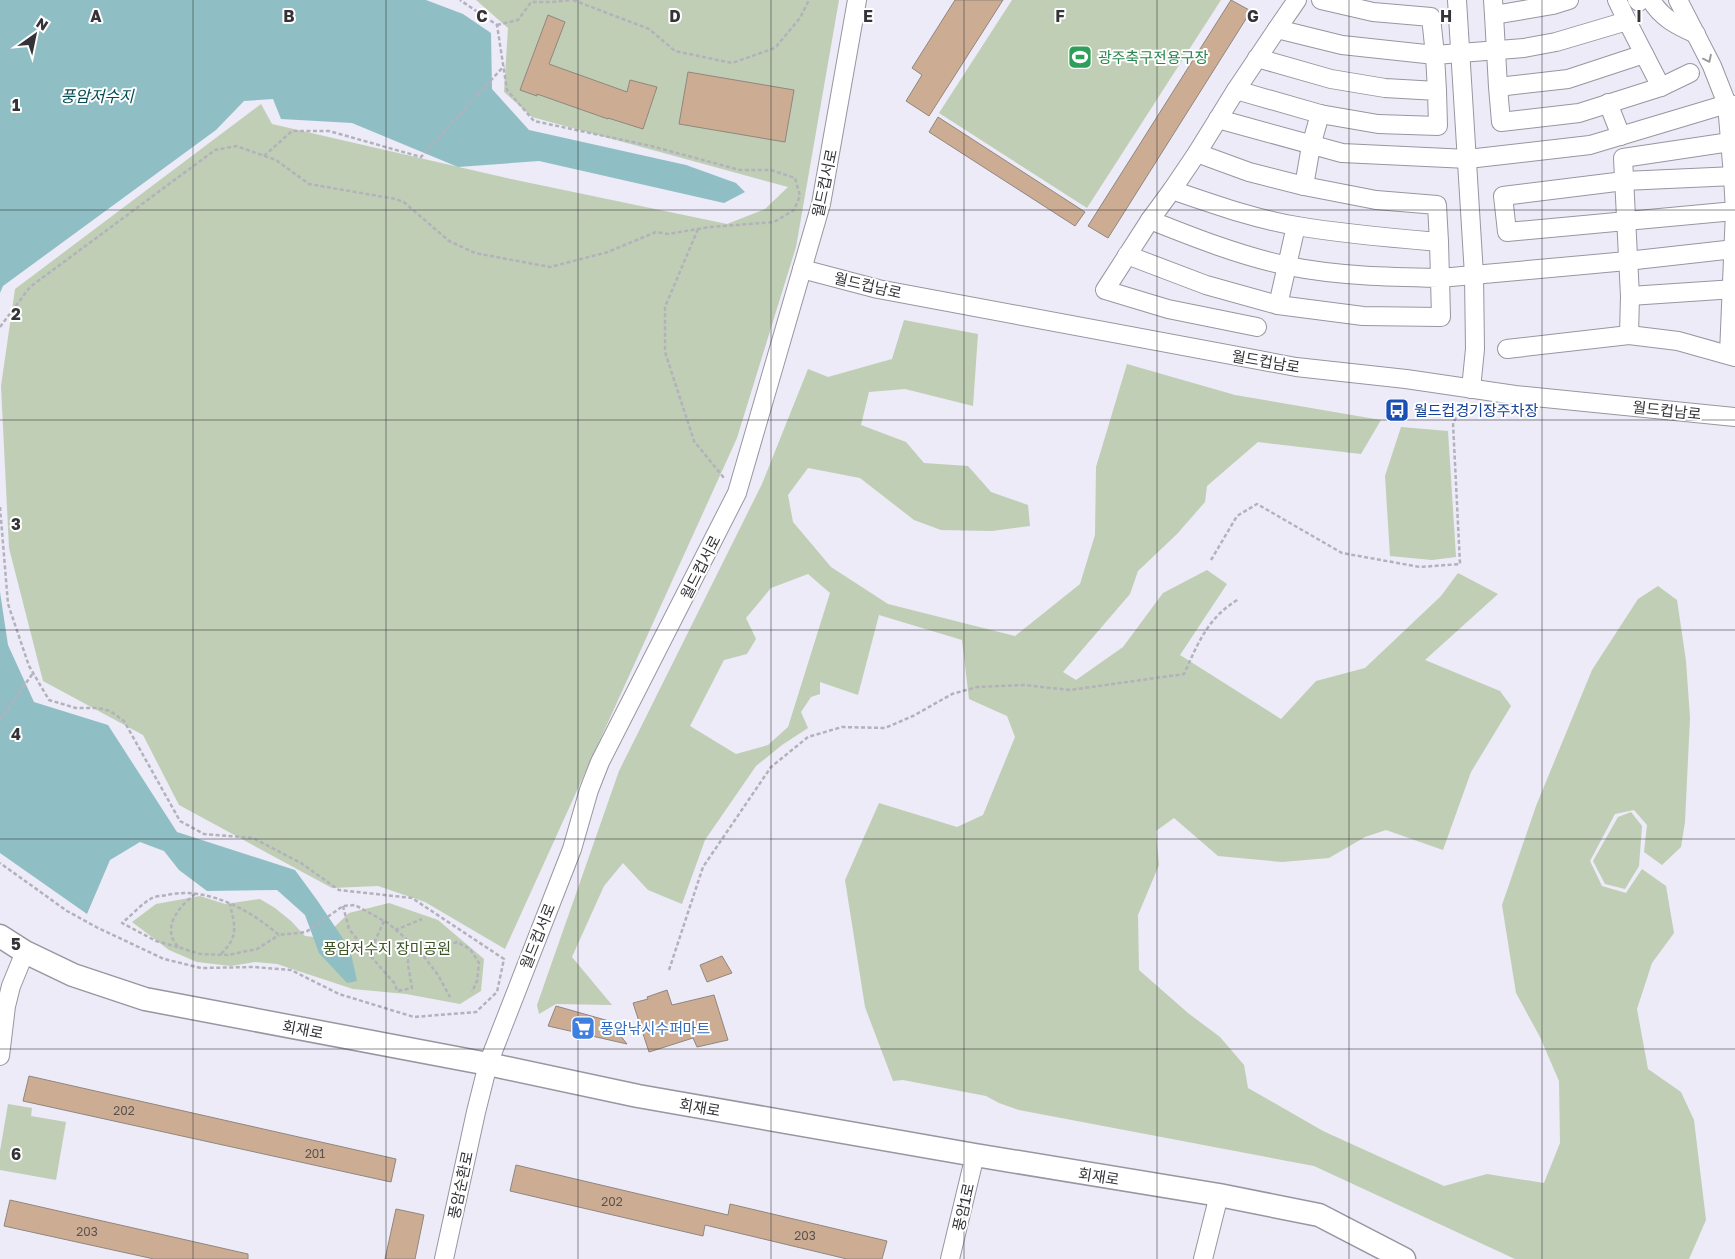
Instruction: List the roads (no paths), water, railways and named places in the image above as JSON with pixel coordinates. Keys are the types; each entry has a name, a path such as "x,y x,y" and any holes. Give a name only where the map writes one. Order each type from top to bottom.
{"main road":[{"name":"회재로","path":"0,936 25,952 73,975 145,1000 488,1064 638,1096 975,1155 1219,1195 1319,1215 1404,1259"}],"street":[{"name":"월드컵서로","path":"476,1112 488,1064 572,849 589,790 600,762 737,493 821,204 858,0"},
{"path":"1257,327 1168,309 1105,290 1297,0"},
{"path":"1236,90 1320,114 1378,124 1438,126 1438,91 1431,8 1373,12 1321,0"},
{"path":"1458,0 1474,276 1475,349 1471,389"},
{"path":"1569,0 1553,6 1494,7 1501,122 1579,113 1661,87 1690,73"},
{"path":"1617,0 1661,87"},
{"path":"1507,348 1629,335 1678,341 1732,356 1735,211 1731,104 1678,0"},
{"path":"1642,1 1654,6 1670,22 1696,34"},
{"path":"1277,29 1342,45 1435,56 1524,48 1556,42 1627,21"},
{"path":"1498,87 1568,79 1644,54"},
{"path":"1257,58 1331,79 1386,88 1438,91"},
{"path":"1608,103 1621,136"},
{"path":"1218,120 1311,146 1342,152 1468,159 1590,146 1731,104"},
{"path":"1304,186 1311,146 1320,114"},
{"path":"1629,335 1630,296 1623,158 1733,142"},
{"path":"1127,255 1206,285 1278,305 1363,316 1441,317 1438,205 1376,200 1304,186 1249,172 1197,153"},
{"path":"1734,176 1624,182 1504,196 1507,232 1735,211"},
{"path":"1172,190 1230,209 1296,226 1374,237 1439,242"},
{"path":"1150,220 1217,246 1288,266 1369,276 1440,278 1474,276 1627,262 1735,249"},
{"path":"1278,305 1296,226"},
{"name":"월드컵남로","path":"802,270 878,289 1296,367 1406,379 1515,395 1735,417"},
{"path":"1630,296 1733,289"},
{"path":"0,1056 6,1006 11,986 25,952"},
{"name":"풍암순환로","path":"444,1259 476,1112"},
{"name":"풍암1로","path":"950,1259 975,1155"},
{"path":"1203,1259 1219,1195"}],"water":[{"name":"풍암저수지","path":"0,0 426,0 463,14 491,33 492,89 529,130 686,165 736,183 745,192 724,203 539,161 458,167 352,123 281,119 273,99 244,101 216,130 3,286 0,293"},
{"path":"0,592 8,645 34,702 108,725 177,832 295,870 350,949 357,981 347,983 319,953 305,915 277,890 207,891 179,870 164,851 140,842 110,860 87,914 0,853"}],"place":[{"name":"광주축구전용구장","path":"1080,57"},
{"name":"월드컵경기장주차장","path":"1397,410"},
{"name":"풍암낚시수퍼마트","path":"583,1028"}],"park label":[{"name":"풍암저수지 장미공원","path":"387,948"}]}
